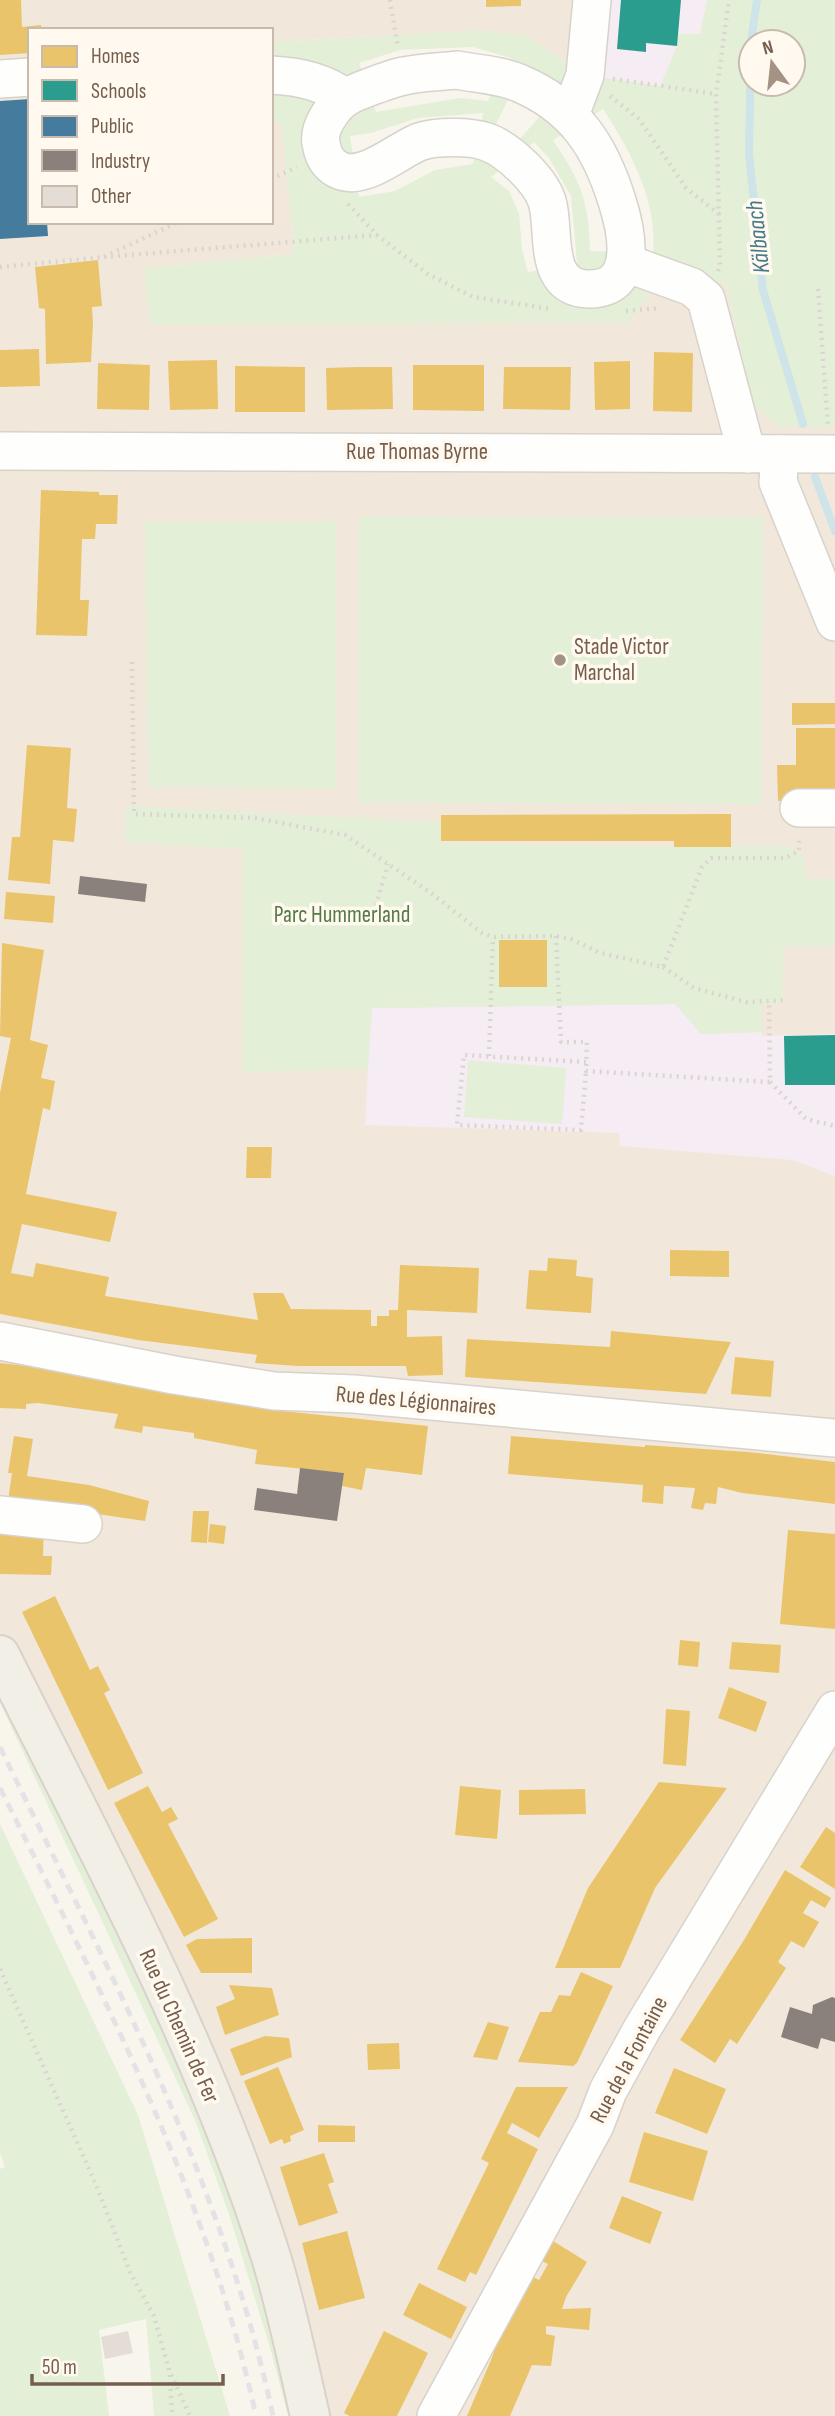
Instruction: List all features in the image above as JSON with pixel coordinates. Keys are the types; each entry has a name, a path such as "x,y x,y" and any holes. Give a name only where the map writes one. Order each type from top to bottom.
{"main road":[{"name":"Rue du Chemin de Fer","path":"0,1655 166,1992 229,2142 253,2204 282,2295 310,2416"}],"street":[{"path":"569,115 585,75 592,0"},
{"path":"457,70 518,82 553,101 569,115 590,138 606,168 626,237 626,263 616,279 600,288 581,289 564,280 554,264 548,203 531,174 487,142 454,137 421,141 356,173 343,172 331,165 323,155 320,137 325,120 345,98 404,76 457,70"},
{"path":"273,75 333,88 345,98"},
{"path":"0,79 28,77"},
{"path":"626,263 692,287 706,299 764,454 835,622"},
{"name":"Rue Thomas Byrne","path":"0,451 832,454"},
{"path":"799,808 835,807"},
{"name":"Rue des Légionnaires","path":"0,1341 174,1375 274,1391 354,1394 835,1438"},
{"path":"0,1515 83,1524"},
{"name":"Rue de la Fontaine","path":"436,2416 595,2125 608,2091 642,2029 835,1710"}],"path":[{"path":"390,0 404,76"},
{"path":"615,311 640,311 706,299 720,265 716,94 729,0"},
{"path":"585,75 716,94"},
{"path":"585,75 639,119 686,188 719,214"},
{"path":"340,195 377,234 428,274 473,297 552,309"},
{"path":"104,257 174,224"},
{"path":"0,267 377,234"},
{"path":"818,289 832,454"},
{"path":"132,662 134,814 255,818 345,835 431,893 482,933 492,937 556,936 571,939 600,953 663,967 694,988 747,1002 786,1000"},
{"path":"663,967 702,867 711,858 785,858 799,851 799,808"},
{"path":"372,919 388,864"},
{"path":"556,936 561,1042 587,1042 586,1071 581,1130 457,1125 464,1055 586,1062"},
{"path":"489,1056 492,937"},
{"path":"769,1001 770,1082"},
{"path":"586,1071 770,1082 806,1119 835,1126"},
{"path":"0,1969 97,2187 130,2272 154,2316 169,2370 190,2416"},
{"path":"169,2370 172,2416"}],"shaded area":[{"path":"0,0 575,0 574,68 526,36 392,35 273,42 273,28 28,28 28,224 273,224 273,123 282,122 294,254 144,268 664,276 692,287 726,282 753,404 780,427 835,427 835,2416 303,2416 255,2232 0,1669"},
{"path":"575,0 707,0 700,34 677,46 660,86 585,75"},
{"path":"675,1004 701,1034 835,1034 835,1176 792,1160 620,1146 619,1133 365,1125 371,1008"}],"green space":[{"path":"707,0 835,0 835,427 779,427 753,404 726,282 692,287 664,276 627,323 149,324 144,268 294,254 282,123 273,123 273,42 480,30 526,36 585,75 660,86 677,46 678,34 700,34","holes":["473,47 511,58 488,101 460,98 376,112 359,63 400,50","517,82 553,101 507,154 487,142","603,109 640,177 651,215 653,253 590,251 585,204 576,180 553,140","483,113 473,164 435,170 395,191 359,197 350,136 371,133 418,118","534,142 549,158 571,196 577,263 528,272 522,249 519,213 509,191 491,177"]},
{"name":"Stade Victor Marchal","path":"359,516 763,517 762,804 358,803"},
{"path":"336,521 336,788 148,787 145,522"},
{"name":"Parc Hummerland","path":"126,806 441,822 441,843 674,847 785,845 804,855 805,879 835,879 835,946 784,947 782,1003 762,1004 762,1032 701,1034 675,1004 372,1008 368,1069 243,1072 243,849 125,842"},
{"path":"468,1060 566,1068 562,1124 464,1117"},
{"path":"0,1669 213,2126 303,2416 288,2416 230,2217 195,2120 0,1703"},
{"path":"0,1824 138,2115 230,2416 154,2416 146,2319 99,2330 109,2416 0,2416 0,2169 5,2167 0,2153"}],"building: Homes":[{"path":"0,0 21,0 22,27 41,25 42,28 28,28 28,53 0,55"},
{"path":"486,0 521,0 521,6 486,7"},
{"path":"98,260 102,306 92,307 91,362 46,364 45,309 39,308 35,267"},
{"path":"39,349 40,386 0,387 0,350"},
{"path":"654,352 693,353 692,412 653,411"},
{"path":"217,360 218,409 170,410 168,361"},
{"path":"630,361 630,409 595,410 594,362"},
{"path":"98,363 150,365 149,410 97,409"},
{"path":"413,365 484,365 484,411 413,410"},
{"path":"235,366 305,367 305,412 235,412"},
{"path":"392,367 393,409 327,410 326,368"},
{"path":"504,367 571,367 570,410 503,409"},
{"path":"41,490 118,495 117,524 96,524 95,539 82,539 80,600 89,600 87,636 36,635"},
{"path":"792,703 835,703 835,724 792,725"},
{"path":"796,728 835,728 835,800 778,801 777,765 796,765"},
{"path":"27,745 71,748 67,808 77,809 74,842 53,840 50,884 8,880 12,837 20,837"},
{"path":"731,814 731,847 674,847 674,841 441,841 441,815"},
{"path":"6,892 55,896 53,923 4,919"},
{"path":"499,940 547,940 547,987 499,987"},
{"path":"2,943 44,950 30,1040 48,1045 41,1078 55,1081 50,1110 43,1108 26,1194 117,1212 110,1242 22,1224 11,1273 33,1277 36,1263 109,1277 105,1296 258,1320 253,1293 283,1293 291,1309 371,1310 371,1326 377,1326 377,1316 389,1316 389,1310 398,1310 400,1265 479,1268 477,1313 407,1310 407,1337 442,1336 443,1375 408,1376 406,1366 298,1366 255,1363 257,1355 138,1340 0,1314 0,1093 11,1038 0,1036"},
{"path":"247,1147 272,1147 271,1178 246,1178"},
{"path":"670,1250 729,1251 729,1277 670,1276"},
{"path":"548,1258 577,1260 576,1276 593,1278 591,1313 526,1309 529,1270 547,1271"},
{"path":"611,1331 731,1342 706,1394 465,1377 467,1339 610,1347"},
{"path":"735,1357 774,1361 771,1397 731,1394"},
{"path":"0,1363 57,1369 263,1409 428,1426 422,1475 366,1468 362,1490 342,1486 344,1473 255,1464 257,1450 194,1438 194,1433 143,1426 142,1433 114,1428 118,1414 38,1403 26,1404 26,1409 0,1408"},
{"path":"14,1436 33,1439 27,1476 89,1485 149,1501 145,1521 8,1501 12,1473 8,1473"},
{"path":"511,1436 748,1452 835,1462 835,1504 742,1493 718,1487 716,1504 705,1503 703,1510 691,1508 695,1488 664,1486 663,1504 642,1502 643,1485 508,1474"},
{"path":"193,1511 209,1511 207,1543 191,1542"},
{"path":"0,1523 44,1523 43,1556 52,1556 51,1575 0,1574"},
{"path":"210,1524 226,1526 224,1544 208,1542"},
{"path":"788,1530 835,1534 835,1629 780,1624"},
{"path":"55,1596 90,1670 98,1666 110,1690 104,1693 143,1773 108,1790 22,1612"},
{"path":"680,1640 700,1642 698,1667 678,1665"},
{"path":"732,1642 781,1645 779,1673 729,1669"},
{"path":"729,1687 767,1702 756,1732 718,1718"},
{"path":"666,1709 690,1711 686,1766 663,1764"},
{"path":"659,1782 727,1788 655,1888 620,1968 555,1968 588,1888"},
{"path":"148,1786 162,1812 171,1807 178,1819 168,1824 218,1919 184,1937 114,1803"},
{"path":"460,1786 501,1790 497,1839 455,1835"},
{"path":"585,1789 586,1814 519,1815 519,1790"},
{"path":"826,1827 835,1833 835,1889 800,1867"},
{"path":"785,1870 831,1898 825,1908 811,1900 803,1913 819,1922 804,1948 791,1941 778,1962 786,1968 737,2044 730,2039 715,2063 680,2040"},
{"path":"252,1938 252,1973 201,1973 186,1945 197,1939"},
{"path":"581,1972 613,1986 577,2063 573,2066 518,2062 540,2012 551,2012 559,1995 570,1996"},
{"path":"229,1985 272,1988 279,2015 225,2035 216,2007 235,1999"},
{"path":"488,2022 509,2027 497,2060 473,2057"},
{"path":"265,2036 289,2038 292,2057 241,2076 230,2049"},
{"path":"399,2043 400,2069 368,2070 367,2044"},
{"path":"278,2067 304,2130 290,2136 291,2141 284,2144 282,2139 270,2144 244,2081"},
{"path":"674,2068 726,2089 707,2134 655,2113"},
{"path":"516,2087 568,2087 539,2138 512,2123 507,2133 538,2149 476,2275 470,2272 465,2282 437,2269 489,2163 481,2159"},
{"path":"318,2125 355,2126 355,2142 318,2142"},
{"path":"644,2132 708,2151 693,2201 629,2182"},
{"path":"324,2153 334,2182 328,2184 338,2213 299,2226 280,2167"},
{"path":"622,2196 662,2212 650,2244 609,2228"},
{"path":"347,2231 365,2298 319,2310 302,2243"},
{"path":"553,2241 587,2262 566,2297 562,2309 591,2308 589,2330 546,2326 546,2334 555,2336 551,2366 532,2365 510,2416 467,2416 527,2274 539,2280 548,2264 542,2261"},
{"path":"419,2283 467,2307 451,2339 403,2315"},
{"path":"384,2331 428,2353 397,2416 350,2416 344,2413"}],"building: Schools":[{"path":"621,0 681,0 677,46 646,43 646,52 617,49"},
{"path":"835,1035 835,1085 785,1085 784,1036"}],"building: Public":[{"path":"28,99 28,224 47,224 48,236 0,239 0,101"}],"building: Industry":[{"path":"80,876 147,884 145,902 78,894"},
{"path":"300,1468 344,1473 337,1521 254,1510 257,1488 297,1494"},
{"path":"835,1998 835,2042 821,2038 818,2049 781,2037 790,2007 812,2014 813,2005"}],"building: Other":[{"path":"128,2331 133,2353 105,2359 101,2337"}],"waterway":[{"name":"Kälbaach","path":"753,28 757,0"},
{"name":"Kälbaach","path":"750,98 749,153 763,290 803,424"},
{"name":"Kälbaach","path":"815,477 835,531"}],"railway":[{"path":"0,1747 119,1991 192,2157 224,2242 251,2328 273,2416"},
{"path":"0,1788 148,2094 210,2253 256,2416"}],"place":[{"name":"Stade Victor Marchal","path":"560,660"}]}
